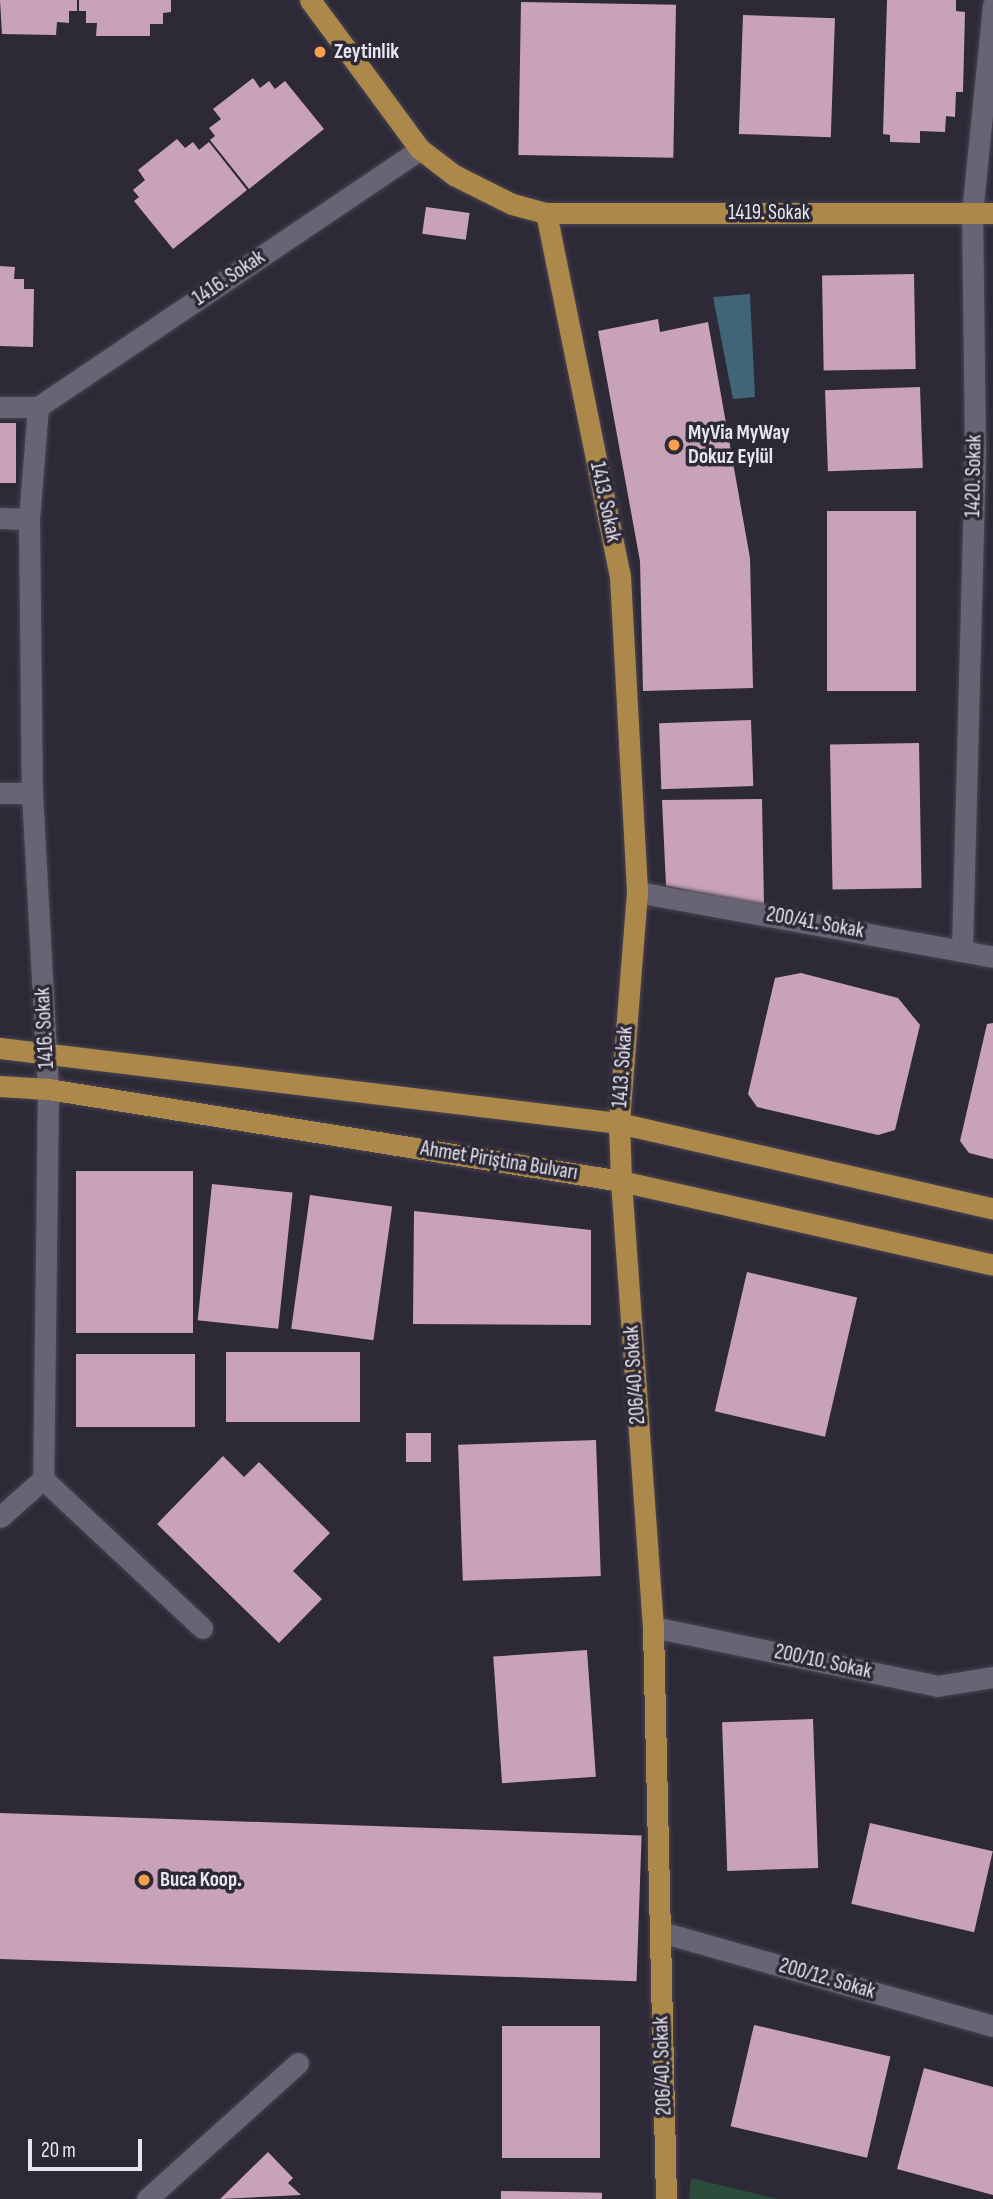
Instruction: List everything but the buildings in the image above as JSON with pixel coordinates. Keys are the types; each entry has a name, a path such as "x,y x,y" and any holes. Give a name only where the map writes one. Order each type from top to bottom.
{"main road":[{"path":"310,0 420,149 484,192 546,213"},
{"name":"1419. Sokak","path":"546,213 983,213"},
{"name":"1413. Sokak","path":"546,213 620,576 637,892 619,1123"},
{"path":"0,1048 619,1123 993,1209"},
{"name":"Ahmet Piriştina Bulvarı","path":"0,1086 48,1089 621,1181 993,1265"},
{"name":"206/40. Sokak","path":"619,1123 653,1627 666,2199"}],"street":[{"name":"1420. Sokak","path":"962,949 975,452 993,5"},
{"name":"1416. Sokak","path":"43,1479 48,1089 32,793 29,519 38,407 420,149"},
{"path":"0,407 38,407"},
{"path":"0,519 29,519"},
{"path":"0,793 32,793"},
{"name":"200/41. Sokak","path":"637,892 962,949 993,957"},
{"path":"0,1517 43,1479 202,1628"},
{"name":"200/10. Sokak","path":"653,1627 937,1686 993,1677"},
{"name":"200/12. Sokak","path":"661,1932 993,2026"},
{"path":"147,2199 298,2063"}],"green space":[{"path":"691,2178 777,2199 689,2199"}],"water":[{"path":"750,294 755,397 733,399 713,297"}],"place":[{"name":"Zeytinlik","path":"320,52"},
{"name":"MyVia MyWay Dokuz Eylül","path":"674,445"},
{"name":"Buca Koop.","path":"144,1880"}]}
